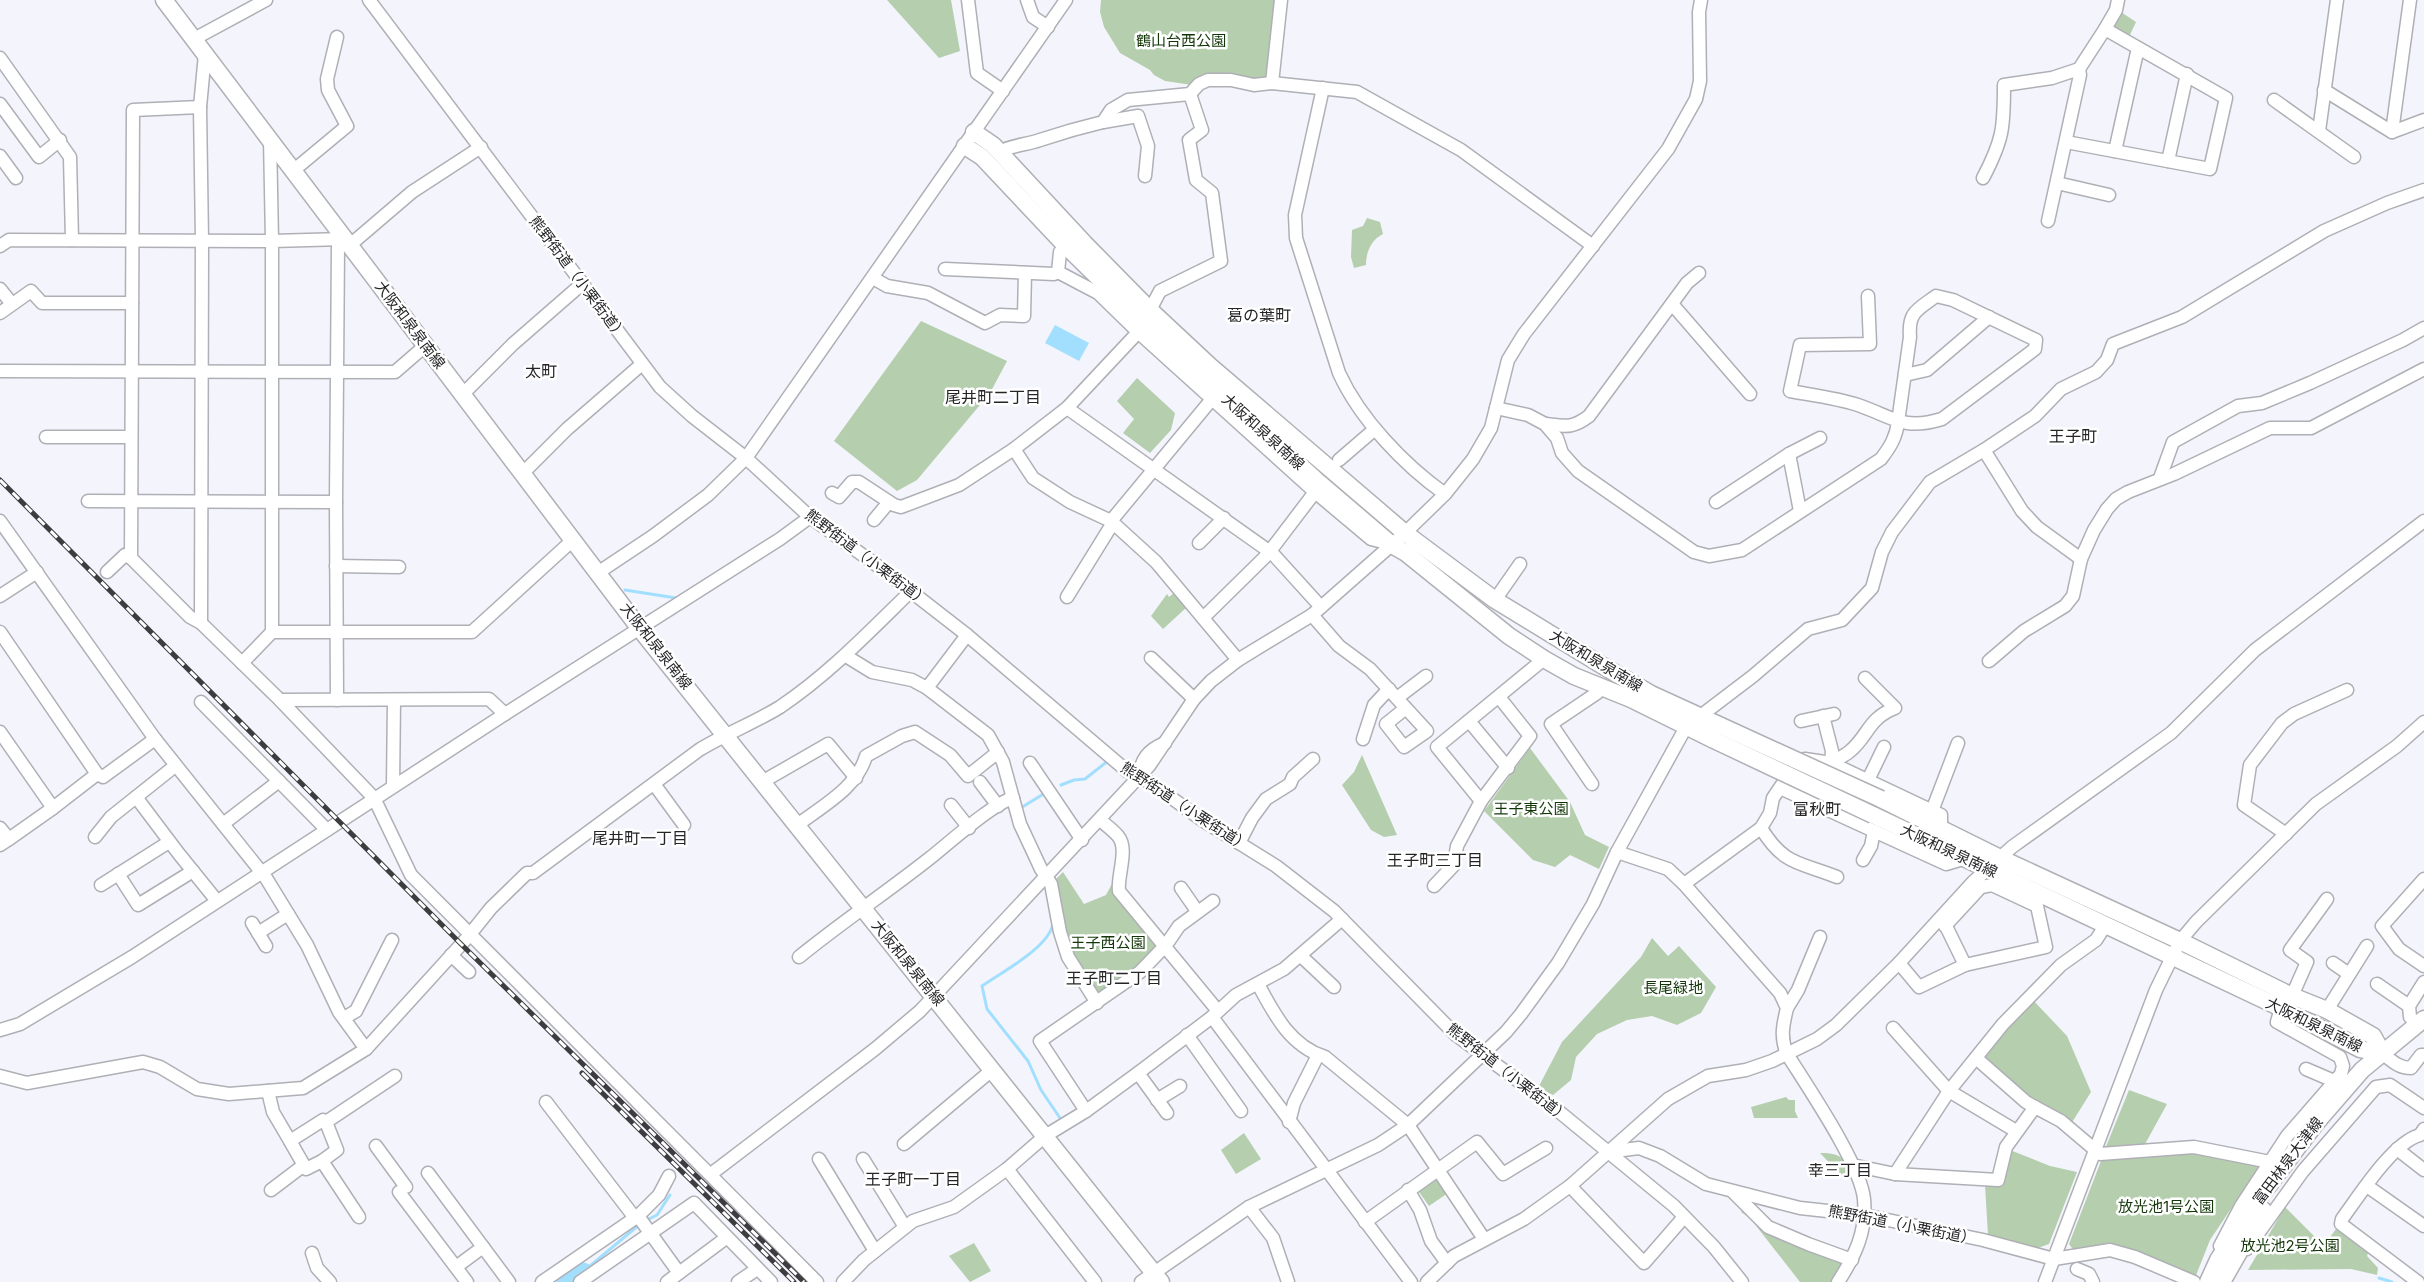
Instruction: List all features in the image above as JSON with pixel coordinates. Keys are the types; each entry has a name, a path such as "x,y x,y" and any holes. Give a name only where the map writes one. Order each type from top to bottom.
{"main road":[{"name":"大阪和泉泉南線","path":"164,0 270,138 462,395 599,572 640,629 1045,1136 1152,1279"},
{"name":"大阪和泉泉南線","path":"974,132 999,152 1085,244 1144,322 1217,372 1405,533 1495,600 1651,694 1692,722"},
{"name":"大阪和泉泉南線","path":"965,146 982,157 1065,245 1144,322 1316,480 1392,545 1406,553 1509,636 1544,659 1574,676 1881,799 1941,830 1994,863 2105,926 2172,957 2286,1002 2326,1010 2372,1036 2384,1054"},
{"name":"大阪和泉泉南線","path":"1718,733 1874,823 1963,859 1994,863 2180,941 2286,1002 2360,1049 2384,1054"},
{"name":"富田林泉大津線","path":"2208,1282 2218,1260 2256,1202 2309,1131 2362,1070 2384,1054 2419,1020"},
{"name":"富田林泉大津線","path":"2222,1282 2236,1254 2276,1190 2318,1135 2359,1090 2384,1054"}],"street":[{"path":"194,39 266,0"},
{"name":"熊野街道（小栗街道）","path":"369,0 583,283 653,379 692,416 746,458 810,517 911,591 967,635 1127,771 1151,783 1202,820 1292,877 1342,919 1456,1035 1551,1106 1607,1152 1639,1148 1660,1156 1706,1184 1800,1208 1864,1215 1983,1240 2054,1259 2110,1250 2136,1258 2194,1282"},
{"path":"968,0 978,73 1003,91"},
{"path":"1027,0 1033,17 1048,27"},
{"path":"599,572 653,536 708,495 746,458 1066,0"},
{"path":"1272,83 1281,0"},
{"path":"711,1174 875,1049 920,1011 1082,840 1149,766 1194,699 1211,681 1238,660 1317,611 1392,545 1445,494 1477,451 1491,428 1508,360 1524,334 1668,150 1696,99 1700,81 1699,12 1701,0"},
{"path":"1983,178 1997,152 2002,134 2004,85 2068,74 2079,69 2116,10 2118,0"},
{"path":"2319,131 2337,0"},
{"path":"2392,132 2410,0"},
{"path":"2066,142 2210,169 2226,98 2187,74 2105,29"},
{"path":"294,170 347,126 328,90 327,79 337,37"},
{"path":"2115,151 2138,48"},
{"path":"200,622 202,241 200,107 205,54"},
{"path":"0,58 60,140 70,157 72,240"},
{"path":"2048,221 2080,75 2079,69"},
{"path":"2168,161 2187,74"},
{"path":"1103,122 1111,110 1128,100 1190,94 1200,84 1208,80 1231,80 1254,85 1272,83 1357,92 1461,150 1593,246"},
{"path":"1323,88 1295,214 1296,238 1339,373 1347,391 1376,429 1445,494"},
{"path":"2324,90 2392,132"},
{"path":"832,493 839,497 852,482 859,482 894,505 908,505 959,485 1014,449 1068,408 1144,322 1160,291 1221,261 1212,193 1196,180 1189,140 1202,130 1190,94"},
{"path":"2274,100 2354,157"},
{"path":"0,104 5,122 39,157 60,140"},
{"path":"131,558 133,110 200,107"},
{"path":"999,152 1010,146 1024,145 1062,132 1138,116 1148,146 1145,176"},
{"path":"2392,132 2424,120"},
{"path":"242,664 272,632 272,241 270,138"},
{"path":"337,700 338,246 347,242 412,192 481,147"},
{"path":"0,156 16,178"},
{"path":"2057,182 2110,195"},
{"path":"1152,1279 1249,1207 1378,1145 1408,1125 1521,1014 1558,963 1593,904 1616,852 1692,722 1753,676 1808,629 1842,620 1872,588 1882,552 1892,532 1930,482 1984,450 2035,416 2061,389 2096,372 2107,360 2114,344 2182,317 2324,230 2387,203 2424,190"},
{"path":"0,246 9,240 347,242"},
{"path":"1058,272 1060,252 1065,245"},
{"path":"945,269 1054,274 1058,272 1098,293 1144,322 1212,399 1315,492 1371,538 1392,545"},
{"path":"1544,424 1568,426 1578,424 1589,416 1687,283 1699,272"},
{"path":"873,278 887,286 928,293 985,323 1000,315 1024,316 1025,273"},
{"path":"462,395 513,344 583,283"},
{"path":"0,289 12,304"},
{"path":"0,313 31,291 42,303 132,303"},
{"path":"1496,408 1528,415 1544,424 1557,438 1562,453 1578,471 1694,552 1709,556 1742,550 1882,460 1893,443 1898,422 1912,314 1936,296 1953,300 2036,340 2035,349 1942,419 1912,425 1898,422 1857,404 1790,391 1800,345 1870,344 1868,296"},
{"path":"1672,304 1750,394"},
{"path":"1904,375 1927,370 1989,317"},
{"path":"2160,478 2173,442 2238,406 2262,403 2310,383 2424,328"},
{"path":"0,370 395,372 425,346"},
{"path":"523,473 567,429 642,364"},
{"path":"1989,661 2024,631 2065,606 2074,596 2081,559 2094,530 2116,499 2270,428 2311,428 2424,369"},
{"path":"1067,597 1111,526 1110,520 1212,399"},
{"path":"1068,408 1270,551 1317,611 1340,646 1370,669 1397,698"},
{"path":"1339,460 1376,429"},
{"path":"46,437 131,437"},
{"path":"1716,502 1789,454 1820,438"},
{"path":"1014,449 1033,478 1070,502 1110,520 1156,562 1238,660"},
{"path":"1984,450 2022,511 2037,527 2081,559"},
{"path":"1789,454 1800,511"},
{"path":"1203,618 1270,551 1315,492"},
{"path":"88,501 336,502"},
{"path":"874,520 889,502"},
{"path":"0,1030 20,1024 48,1008 262,873 374,798 780,539 810,517"},
{"path":"1199,543 1224,518"},
{"path":"0,521 175,766 262,873 307,945 344,1018 366,1049"},
{"path":"1943,921 1973,882 1994,863 2171,733 2255,650 2424,522"},
{"path":"272,632 472,632 574,540"},
{"path":"107,572 126,555 131,558 190,617 200,622 280,700 374,798 411,875 817,1282"},
{"path":"1495,600 1520,564"},
{"path":"336,566 399,567"},
{"path":"0,596 36,572"},
{"path":"0,1076 27,1083 143,1062 160,1067 197,1089 229,1094 302,1088 366,1049 491,908 527,873 533,873 699,750 725,734 778,708 846,656 911,591"},
{"path":"0,632 97,774 103,777 155,739"},
{"path":"927,688 967,635"},
{"path":"846,656 872,672 912,680 927,688 988,735 998,752 1020,824 1041,869 1051,884 1060,932 1068,957 1097,1003"},
{"path":"1151,658 1194,699"},
{"path":"1481,801 1437,747 1544,659"},
{"path":"1363,739 1374,705 1397,698 1426,676"},
{"path":"1831,763 1848,753 1872,722 1885,712 1895,708 1865,678"},
{"path":"1592,784 1551,724 1598,693 1601,687"},
{"path":"2286,834 2244,805 2250,765 2282,723 2294,714 2347,690"},
{"path":"1434,886 1454,865 1458,846 1481,801 1508,768 1530,736 1498,697"},
{"path":"280,700 488,699 505,714"},
{"path":"393,786 394,700"},
{"path":"201,702 328,830"},
{"path":"1801,721 1829,715 1831,763"},
{"path":"1469,721 1508,768"},
{"path":"2045,1282 2156,990 2180,941 2196,922 2316,804 2397,746 2424,722"},
{"path":"0,732 53,808"},
{"path":"796,826 856,778 862,770 866,756 902,736 915,732 950,755 968,776 998,752"},
{"path":"1932,810 1946,756 1958,743"},
{"path":"762,782 828,744 856,778"},
{"path":"1868,780 1884,748"},
{"path":"1239,843 1252,818 1266,799 1290,784 1293,777 1313,759"},
{"path":"1684,884 1761,828 1770,813 1773,798 1794,767 1805,759 1831,763 1932,810 1941,815 1941,830"},
{"path":"1030,763 1082,840"},
{"path":"95,837 111,817 175,766"},
{"path":"0,828 4,842 97,774"},
{"path":"223,824 279,781"},
{"path":"980,782 998,806"},
{"path":"654,784 684,825"},
{"path":"1780,788 1874,823 1871,846 1863,860"},
{"path":"136,797 169,842 217,901"},
{"path":"799,957 812,938 892,888 998,806 1012,798"},
{"path":"951,805 969,828"},
{"path":"1100,820 1119,837 1122,844 1117,880 1119,891 1166,945 1290,1122 1411,1282"},
{"path":"1761,828 1772,846 1798,865 1837,877"},
{"path":"101,885 169,842"},
{"path":"1616,852 1668,869 1684,884 1780,993 1788,1008"},
{"path":"118,874 138,905 193,871"},
{"path":"2424,879 2382,926 2399,949 2424,966"},
{"path":"1427,1282 1447,1263 1471,1245 1524,1219 1570,1186 1668,1099 1708,1076 1746,1070 1787,1054 1817,1039 1836,1025 1899,963 1943,921 1981,887 1992,886 2037,906 2046,946 1965,966 1919,987 1899,963"},
{"path":"1182,888 1197,911"},
{"path":"2218,1260 2220,1244 2270,1162 2307,1110 2341,1074 2343,1066 2340,1057 2277,1022 2307,962 2290,950 2294,936 2314,909 2327,899"},
{"path":"1086,1111 1040,1041 1140,972 1166,945 1179,926 1212,901"},
{"path":"266,946 255,928 288,914"},
{"path":"842,1282 875,1251 913,1221 954,1207 1007,1169 1045,1136 1086,1111 1138,1073 1215,1014 1236,995 1284,969 1342,919"},
{"path":"1943,921 1965,966"},
{"path":"1894,1174 1949,1091 1976,1058 2029,996 2061,965 2096,940 2105,926"},
{"path":"1820,937 1798,990 1788,1008 1781,1032 1781,1041 1852,1165 1864,1198 1861,1240 1852,1260 1838,1282"},
{"path":"344,1018 356,1011 392,940"},
{"path":"2326,1010 2367,946"},
{"path":"451,955 469,972"},
{"path":"1301,956 1334,986"},
{"path":"2333,963 2349,974"},
{"path":"2419,1020 2410,1017 2410,1006 2424,982"},
{"path":"1258,984 1277,1020 1296,1041 1318,1055 1325,1057 1408,1125 1484,1239"},
{"path":"2377,984 2410,1006"},
{"path":"1893,1028 1949,1091 2016,1132"},
{"path":"1186,1035 1241,1111"},
{"path":"2384,1054 2397,1065 2411,1068 2421,1055 2424,1054"},
{"path":"1290,1122 1294,1103 1318,1055"},
{"path":"1976,1058 2026,1102 2061,1120 2100,1154 2194,1148 2270,1162"},
{"path":"2306,1069 2334,1081"},
{"path":"904,1144 992,1070"},
{"path":"1138,1073 1167,1113"},
{"path":"290,1141 324,1120 326,1122 395,1076"},
{"path":"1157,1100 1180,1086"},
{"path":"2236,1254 2250,1248 2303,1171 2376,1087 2390,1086 2424,1108"},
{"path":"268,1091 272,1112 306,1169 322,1161 337,1150 326,1122"},
{"path":"546,1102 649,1231 679,1273"},
{"path":"1852,1165 1894,1174 1998,1180 2003,1152 2035,1107"},
{"path":"1634,1128 1639,1148"},
{"path":"2424,1129 2420,1135 2410,1138 2397,1149 2342,1219 2341,1224 2419,1282 2424,1276"},
{"path":"1365,1222 1477,1142 1503,1174 1546,1148"},
{"path":"376,1146 403,1190 468,1282"},
{"path":"2397,1149 2424,1170"},
{"path":"1607,1152 1684,1217 1714,1247 1742,1282"},
{"path":"820,1159 875,1251"},
{"path":"863,1159 905,1227"},
{"path":"322,1161 359,1217"},
{"path":"271,1190 304,1165"},
{"path":"1007,1169 1095,1282"},
{"path":"428,1173 509,1282"},
{"path":"542,1282 637,1217 659,1195 669,1176"},
{"path":"1570,1186 1644,1264 1684,1217"},
{"path":"2367,1186 2424,1226"},
{"path":"1408,1190 1420,1210 1431,1241 1447,1263"},
{"path":"1731,1190 1768,1227 1852,1260"},
{"path":"580,1282 649,1231 694,1203 726,1238 771,1282"},
{"path":"1249,1207 1273,1238 1288,1282"},
{"path":"667,1282 726,1238"},
{"path":"456,1267 483,1247"},
{"path":"312,1253 317,1268 330,1282"},
{"path":"738,1282 757,1269"},
{"path":"2078,1269 2089,1274 2093,1282"}],"green space":[{"path":"887,0 951,0 960,51 939,58"},
{"name":"鶴山台西公園","path":"1101,0 1276,0 1267,81 1210,78 1194,80 1192,85 1165,81 1120,53 1104,27 1100,12"},
{"path":"2121,12 2136,22 2129,37 2113,29"},
{"path":"1367,218 1380,222 1383,234 1370,247 1366,265 1354,268 1351,257 1352,230 1363,226"},
{"path":"921,321 1007,361 990,393 917,480 897,491 834,441"},
{"path":"1137,378 1175,413 1171,430 1150,453 1123,433 1134,419 1117,401"},
{"path":"1175,592 1187,607 1163,629 1151,616 1167,594 1169,597"},
{"name":"王子東公園","path":"1530,748 1570,802 1585,835 1609,847 1599,869 1570,855 1555,867 1533,860 1484,811"},
{"path":"1362,755 1397,835 1384,837 1371,830 1342,785 1354,772"},
{"name":"王子西公園","path":"1063,872 1084,904 1106,895 1114,880 1159,944 1148,960 1099,996 1070,955 1054,881"},
{"name":"長尾緑地","path":"1652,938 1668,956 1679,946 1716,987 1701,1013 1677,1025 1652,1016 1627,1020 1597,1034 1576,1057 1571,1080 1553,1095 1538,1088 1562,1042 1641,957"},
{"path":"2032,999 2067,1036 2091,1092 2071,1124 2028,1098 1984,1061 1983,1055"},
{"path":"2129,1090 2167,1104 2144,1146 2105,1149"},
{"path":"1786,1097 1789,1100 1795,1100 1795,1111 1798,1118 1754,1118 1751,1107"},
{"path":"1244,1133 1261,1159 1236,1174 1221,1150"},
{"path":"2010,1150 2050,1166 2077,1172 2049,1244 2038,1248 1988,1235 1985,1185 2002,1184"},
{"name":"放光池1号公園","path":"2184,1152 2261,1164 2210,1240 2195,1278 2114,1246 2095,1246 2075,1252 2069,1244 2101,1161"},
{"path":"1820,1153 1834,1154 1842,1158 1854,1178 1843,1177"},
{"path":"1436,1176 1448,1193 1429,1206 1417,1189"},
{"path":"1745,1207 1767,1229 1851,1262 1836,1282 1800,1282 1750,1218 1741,1212"},
{"name":"放光池2号公園","path":"2285,1207 2316,1238 2327,1241 2336,1229 2368,1253 2367,1256 2378,1268 2377,1275 2351,1269 2248,1270"},
{"path":"974,1243 991,1271 970,1282 949,1256"}],"water":[{"path":"1055,325 1089,343 1079,361 1045,343"}],"waterway":[{"path":"625,590 676,598"},
{"path":"1061,785 1074,780 1085,779 1109,760"},
{"path":"1019,809 1045,793"},
{"path":"1053,924 1043,942 1034,950 982,986 987,1009 1028,1061 1041,1090 1060,1118"},
{"path":"645,1221 657,1215 670,1195"},
{"path":"583,1272 640,1224"},
{"path":"566,1282 583,1272"},
{"path":"2379,1278 2392,1282"}],"railway":[{"path":"0,480 461,944 804,1282"},
{"path":"582,1073 794,1282"}],"district":[{"name":"葛の葉町","path":"1259,315"},
{"name":"太町","path":"541,371"},
{"name":"尾井町二丁目","path":"993,397"},
{"name":"王子町","path":"2073,436"},
{"name":"富秋町","path":"1817,809"},
{"name":"尾井町一丁目","path":"640,838"},
{"name":"王子町三丁目","path":"1435,860"},
{"name":"王子町二丁目","path":"1114,978"},
{"name":"幸三丁目","path":"1840,1170"},
{"name":"王子町一丁目","path":"913,1179"}]}
